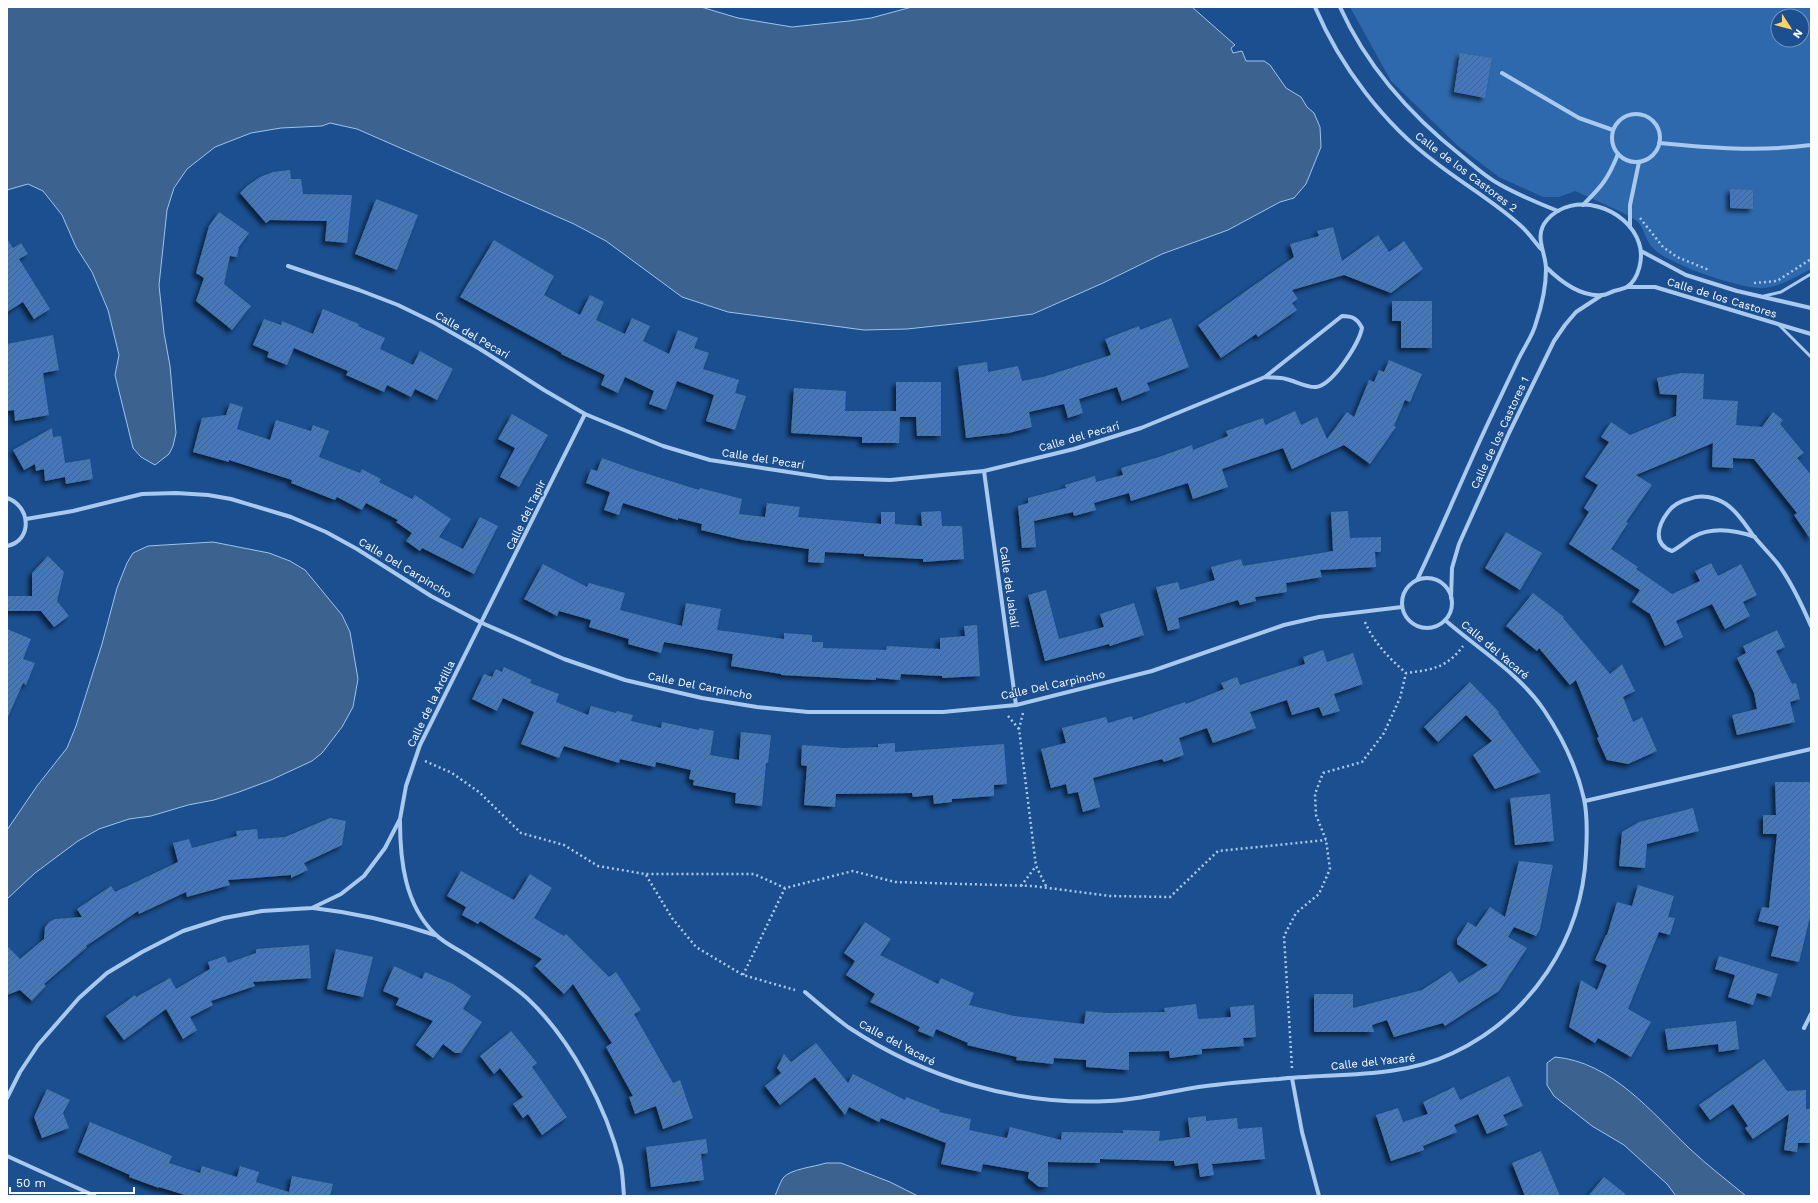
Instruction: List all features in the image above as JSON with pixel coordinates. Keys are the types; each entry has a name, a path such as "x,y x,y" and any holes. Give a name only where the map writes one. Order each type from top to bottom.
{"street":[{"name":"Calle de los Castores 2","path":"1315,7 1330,39 1369,99 1390,122 1433,161 1522,226 1542,250"},
{"name":"Calle de los Castores 2","path":"1340,7 1352,34 1376,70 1426,126 1460,155 1498,183 1558,211"},
{"path":"1502,73 1579,118 1613,130"},
{"path":"1630,115 1642,115 1652,121 1657,127 1660,135 1659,143 1652,155 1639,162 1624,159 1618,154 1612,142 1613,130 1623,118 1630,115"},
{"path":"1659,143 1742,150 1787,148 1811,145"},
{"path":"1583,205 1600,189 1609,176 1618,154"},
{"path":"1630,228 1633,182 1639,162"},
{"path":"1570,206 1597,206 1610,211 1630,228 1639,243 1641,252 1640,264 1636,277 1627,287 1602,295 1582,292 1565,284 1546,267 1540,238 1542,228 1547,220 1558,211 1570,206"},
{"name":"Calle de los Castores","path":"1641,252 1686,275 1762,297 1811,308"},
{"name":"Calle del Pecarí","path":"288,266 398,305 435,323 480,349 544,390 586,414 663,446 710,460 828,478 890,480 984,471 1074,449 1141,428 1265,377 1342,316 1350,316 1358,320 1362,328 1360,338 1334,376 1326,384 1315,388 1284,378 1265,377"},
{"name":"Calle de los Castores 1","path":"1417,580 1488,423 1536,325 1545,292 1546,267"},
{"name":"Calle de los Castores","path":"1627,287 1655,287 1811,334"},
{"name":"Calle de los Castores 1","path":"1451,598 1452,568 1459,544 1509,433 1554,342 1576,312 1602,295"},
{"name":"Calle del Tapir","path":"482,623 586,414"},
{"name":"Calle del Jabalí","path":"984,471 1016,705"},
{"name":"Calle Del Carpincho","path":"26,519 73,511 142,494 176,493 208,495 231,499 291,517 326,532 357,549 431,596 482,623 564,659 625,680 702,698 757,707 808,712 943,712 1016,705 1152,671 1284,625 1319,617 1402,607"},
{"path":"1755,537 1736,530 1706,531 1692,537 1682,546 1672,551 1666,549 1661,544 1658,534 1661,523 1669,510 1680,502 1694,497 1712,497 1727,504 1755,537 1779,566 1801,604 1811,626"},
{"path":"7,498 15,501 20,506 26,519 26,527 23,535 17,541 7,546"},
{"path":"1424,578 1438,581 1449,591 1451,598 1449,614 1445,620 1439,625 1423,628 1409,621 1402,607 1405,591 1410,584 1424,578"},
{"name":"Calle del Yacaré","path":"805,992 847,1026 888,1050 936,1074 1020,1097 1064,1101 1108,1101 1141,1098 1204,1086 1400,1070 1425,1065 1453,1054 1480,1039 1506,1019 1528,997 1549,970 1566,942 1577,908 1585,875 1587,838 1585,801 1572,762 1558,732 1543,708 1524,684 1445,620"},
{"name":"Calle de la Ardilla","path":"435,935 420,916 412,899 403,870 400,851 400,819 406,786 420,745 482,623"},
{"path":"1585,801 1811,749"},
{"name":"Calle de la Ardilla","path":"312,908 341,894 364,876 385,848 400,819"},
{"name":"Calle de la Ardilla","path":"7,1098 20,1072 38,1044 79,998 107,973 142,952 183,931 262,911 312,908 352,912 401,924 435,935 498,976 527,999 554,1028 578,1064 598,1099 612,1136 621,1167 624,1196"},
{"path":"1804,1028 1811,1014"},
{"path":"1292,1078 1302,1132 1319,1196"},
{"path":"7,1156 95,1196"}],"lane":[{"path":"1762,297 1781,292 1811,274"},
{"path":"1778,324 1811,357"}],"path":[{"path":"1630,213 1637,215 1642,219 1663,247 1678,257 1711,271"},
{"path":"1752,283 1777,281 1811,259"},
{"path":"1360,612 1370,635 1391,660 1406,673 1433,670 1454,658 1468,640"},
{"path":"1292,1078 1292,1049 1284,936 1296,913 1319,894 1330,869 1326,840 1316,815 1315,794 1323,773 1362,762 1384,733 1400,698 1406,673"},
{"path":"1026,703 1019,729 1036,866 1048,888"},
{"path":"1000,706 1019,729"},
{"path":"416,758 452,772 478,792 520,833 564,845 598,866 645,874 754,874 785,888 853,871 895,882 1021,886 1110,896 1170,897 1218,851 1326,840"},
{"path":"1021,886 1036,866"},
{"path":"645,874 672,918 696,947 743,975 805,992"},
{"path":"743,975 785,888"}],"shaded area":[{"path":"7,7 701,7 738,18 792,27 871,18 912,7 1192,7 1235,45 1231,48 1233,53 1242,51 1246,61 1264,61 1270,65 1286,88 1301,97 1307,107 1314,113 1320,127 1321,147 1306,184 1294,198 1280,202 1228,230 1162,254 1103,283 1033,314 907,329 864,330 728,312 682,297 606,241 574,224 357,129 330,123 322,126 281,128 251,133 215,147 187,169 174,188 167,210 159,285 164,333 170,366 176,433 173,446 169,454 155,465 141,457 133,448 115,375 119,355 108,310 92,272 76,247 62,215 43,191 28,184 7,190"},
{"path":"1350,7 1811,7 1811,269 1793,279 1767,288 1750,287 1721,280 1687,268 1653,248 1638,222 1619,211 1575,191 1559,197 1543,197 1499,177 1458,146 1391,81"},
{"path":"213,542 269,553 290,561 305,570 342,615 350,632 358,679 353,707 342,727 322,753 312,761 271,780 214,800 188,805 151,816 129,819 99,829 78,841 35,873 7,899 7,830 37,786 67,748 76,726 102,644 117,588 127,563 133,553 148,546"},
{"path":"1555,1057 1576,1061 1595,1068 1630,1091 1697,1155 1746,1196 1676,1196 1667,1184 1624,1145 1592,1126 1554,1096 1547,1085 1547,1063"},
{"path":"826,1163 841,1163 890,1182 918,1196 775,1196 783,1178 786,1175 797,1170"}],"building":[{"path":"1460,53 1492,58 1485,98 1454,92"},
{"path":"290,170 291,179 301,179 303,194 352,195 347,243 325,241 327,221 270,220 266,223 240,193 260,177 273,172"},
{"path":"1730,189 1753,190 1753,209 1730,208"},
{"path":"376,199 418,215 397,270 355,254"},
{"path":"219,212 249,233 239,247 237,257 230,256 224,284 251,306 232,330 196,301 204,278 196,273 209,226"},
{"path":"1333,227 1342,261 1378,235 1389,252 1404,241 1423,269 1391,293 1344,275 1292,290 1298,299 1292,303 1297,310 1258,337 1256,334 1221,358 1198,325 1294,257 1290,244 1319,236 1317,231"},
{"path":"7,239 13,248 21,243 28,254 19,259 50,309 34,319 23,302 7,312"},
{"path":"494,240 554,276 544,295 580,315 590,295 604,302 596,320 625,334 632,318 650,326 643,341 669,354 678,330 698,338 694,348 709,353 703,369 739,380 735,393 746,396 735,430 706,421 714,395 677,381 666,410 649,404 654,391 625,377 618,393 601,385 605,375 561,354 562,353 460,297"},
{"path":"1392,301 1432,301 1432,348 1401,348 1401,321 1392,321"},
{"path":"323,309 359,324 358,326 385,338 380,349 413,365 420,351 453,369 437,400 415,389 411,397 387,385 384,392 346,375 348,371 294,348 287,365 267,357 269,352 253,345 264,319 281,325 282,321 313,334"},
{"path":"1171,318 1189,367 1147,383 1150,390 1122,401 1117,387 1079,399 1083,413 1068,418 1064,404 1029,412 1032,427 1009,433 966,438 958,366 987,362 988,372 1018,366 1022,381 1043,377 1111,355 1105,339 1139,326 1140,330"},
{"path":"53,335 59,370 43,373 49,415 15,421 14,410 7,411 7,344"},
{"path":"1389,360 1422,374 1410,402 1405,400 1394,426 1396,427 1370,464 1344,445 1292,469 1283,448 1222,469 1228,487 1193,499 1188,483 1131,501 1129,493 1094,503 1096,510 1074,516 1073,512 1034,521 1036,547 1022,548 1018,506 1028,503 1028,498 1066,488 1065,485 1095,476 1096,482 1123,475 1121,468 1159,457 1192,445 1193,450 1228,436 1226,431 1263,418 1265,425 1295,411 1301,425 1317,417 1327,439 1347,412 1354,417 1369,380 1374,382 1379,370 1384,372"},
{"path":"1681,373 1704,374 1703,399 1738,401 1736,425 1762,427 1773,412 1783,420 1780,424 1804,453 1797,458 1811,475 1811,540 1794,515 1797,513 1754,459 1733,458 1733,468 1712,467 1713,443 1636,475 1652,485 1626,522 1628,523 1611,549 1638,567 1636,569 1672,594 1700,581 1695,571 1711,563 1718,576 1741,564 1757,595 1743,602 1750,616 1725,629 1712,604 1676,621 1683,637 1665,646 1650,614 1632,602 1640,590 1569,544 1589,512 1584,508 1598,485 1585,477 1609,442 1601,437 1611,422 1630,435 1676,416 1677,395 1660,394 1657,378"},
{"path":"896,382 941,382 941,436 917,436 916,417 900,417 899,443 862,443 862,437 791,433 794,388 846,391 845,411 896,411"},
{"path":"230,403 243,407 237,429 270,440 276,420 311,431 313,425 329,431 319,457 360,473 362,469 381,479 379,482 412,499 415,495 451,519 439,537 463,549 480,517 498,526 474,574 422,548 420,551 406,541 412,533 396,522 398,520 366,503 362,510 337,497 335,500 291,483 292,480 229,460 229,462 193,452 202,418 226,415"},
{"path":"512,414 548,435 519,487 500,477 515,448 498,439"},
{"path":"52,428 53,437 61,436 65,463 90,459 93,479 66,484 65,477 45,481 44,469 36,471 35,464 24,470 13,450"},
{"path":"602,458 699,490 700,488 742,499 739,514 765,517 767,503 800,507 798,517 881,524 881,512 895,512 895,524 922,526 921,512 941,511 942,526 962,526 964,559 923,562 923,559 864,556 864,554 825,552 824,563 808,562 809,549 743,540 701,530 702,524 678,518 678,520 623,503 619,515 604,510 610,492 586,483 591,469 597,471"},
{"path":"1348,511 1350,538 1381,537 1381,552 1375,552 1376,567 1320,570 1322,577 1286,583 1287,592 1255,597 1256,601 1240,605 1238,600 1178,618 1180,628 1168,631 1156,587 1178,582 1180,590 1215,580 1211,567 1241,559 1243,566 1333,551 1331,512"},
{"path":"1506,532 1542,553 1520,590 1485,568"},
{"path":"48,556 64,572 57,601 69,616 54,627 41,611 7,611 7,596 32,596 32,573"},
{"path":"543,564 587,587 589,583 625,593 620,610 682,626 686,603 721,609 717,630 784,639 784,633 812,635 812,642 823,642 823,648 886,650 887,646 940,649 940,638 965,636 964,626 977,625 980,676 942,678 942,676 901,674 900,680 876,678 876,680 781,675 731,666 733,654 664,642 661,653 628,644 629,639 589,627 591,620 559,611 557,616 524,599"},
{"path":"1046,590 1059,639 1104,627 1100,614 1134,603 1144,635 1110,646 1109,644 1045,661 1028,595"},
{"path":"1533,593 1564,617 1563,618 1610,674 1622,664 1635,691 1623,697 1633,722 1642,717 1657,751 1628,764 1607,760 1597,738 1599,737 1576,680 1570,685 1539,648 1537,651 1506,626"},
{"path":"7,629 31,639 23,659 35,663 26,685 23,683 7,719"},
{"path":"1777,630 1785,647 1776,651 1792,684 1796,683 1800,699 1790,702 1795,722 1737,735 1732,715 1757,709 1754,693 1737,658 1746,653 1743,646"},
{"path":"1323,650 1327,662 1353,653 1363,684 1334,694 1340,711 1323,716 1319,707 1292,715 1287,700 1250,712 1256,728 1213,743 1207,728 1179,738 1184,755 1164,762 1162,759 1093,778 1100,807 1083,812 1078,792 1068,794 1066,784 1051,788 1041,749 1066,743 1062,728 1106,717 1108,723 1132,716 1133,720 1185,702 1186,704 1224,689 1221,683 1237,677 1240,685 1305,664 1303,657"},
{"path":"504,667 532,680 530,683 559,694 556,702 588,715 591,706 616,713 617,711 633,715 631,721 661,728 662,722 699,730 699,728 714,731 710,755 739,760 741,732 771,735 768,763 766,763 762,806 735,803 736,793 693,785 694,780 689,779 691,770 656,762 655,767 620,759 619,763 564,746 559,758 521,744 534,712 503,698 497,711 472,699 484,674 492,677 496,669 502,672"},
{"path":"1470,682 1499,712 1498,713 1541,772 1495,789 1473,755 1492,741 1466,715 1438,742 1424,727"},
{"path":"895,743 895,752 1004,744 1007,784 994,785 994,796 952,799 952,802 934,804 933,795 913,797 912,793 836,794 835,807 804,805 807,766 801,765 802,745 844,748 878,747 878,744"},
{"path":"1775,782 1811,782 1811,913 1799,962 1771,956 1779,926 1758,921 1762,907 1769,908 1777,834 1763,834 1763,815 1776,815"},
{"path":"1550,794 1554,841 1515,845 1510,798"},
{"path":"1693,808 1699,831 1647,844 1645,868 1619,866 1622,832 1639,822"},
{"path":"330,818 346,821 342,845 304,863 308,870 291,878 291,875 228,880 230,885 187,897 186,892 139,914 138,911 86,946 87,947 44,984 46,986 32,1001 20,990 7,995 7,946 20,959 44,939 45,927 49,922 55,919 82,917 77,909 111,886 115,892 178,862 173,843 189,839 192,848 237,836 236,831 257,829 258,839 285,837"},
{"path":"1519,861 1553,865 1540,929 1536,936 1514,927 1508,937 1527,948 1499,991 1445,1026 1443,1023 1394,1037 1387,1020 1372,1025 1374,1032 1314,1032 1314,994 1353,994 1353,1008 1422,990 1451,971 1459,983 1488,965 1457,944 1457,939 1468,922 1476,927 1490,907 1505,917"},
{"path":"461,871 514,900 530,874 552,888 534,918 564,936 566,934 609,977 616,972 641,1010 634,1014 673,1083 680,1080 693,1118 663,1129 656,1106 635,1114 629,1097 633,1096 606,1047 612,1043 573,984 564,994 535,966 542,959 480,921 478,924 462,915 466,907 447,896"},
{"path":"1638,885 1674,896 1668,917 1675,918 1670,935 1659,932 1628,1009 1651,1022 1631,1057 1598,1038 1595,1043 1569,1027 1581,980 1597,990 1607,965 1595,960 1607,935 1617,902 1632,906"},
{"path":"865,922 891,939 880,955 938,984 941,978 974,993 969,1005 1014,1016 1084,1024 1086,1011 1107,1013 1165,1012 1164,1008 1196,1004 1198,1019 1231,1017 1230,1007 1254,1005 1256,1037 1243,1038 1244,1046 1202,1049 1202,1054 1170,1058 1169,1051 1129,1052 1129,1070 1086,1067 1086,1060 1054,1058 1053,1064 1016,1060 1017,1057 967,1045 968,1043 936,1029 933,1037 918,1031 920,1027 870,1002 875,994 846,975 855,961 844,953"},
{"path":"309,945 311,978 253,982 255,986 211,1001 213,1005 190,1017 197,1030 183,1039 166,1009 124,1040 106,1016 135,995 136,997 170,978 176,989 210,969 208,962 225,956 228,963 256,953 256,949"},
{"path":"336,949 373,957 363,997 327,989"},
{"path":"1719,956 1778,974 1771,997 1757,993 1753,1005 1728,997 1735,975 1715,969"},
{"path":"394,966 422,979 425,972 453,984 471,996 463,1009 482,1022 461,1053 455,1053 443,1044 433,1058 416,1045 433,1021 396,1005 399,998 383,991"},
{"path":"1736,1021 1739,1049 1719,1052 1718,1044 1668,1050 1665,1029"},
{"path":"511,1031 537,1063 532,1067 567,1117 542,1135 528,1114 523,1118 513,1104 523,1097 500,1068 494,1074 480,1056"},
{"path":"816,1043 848,1083 853,1074 905,1100 906,1097 940,1110 939,1112 971,1119 969,1130 1007,1138 1010,1127 1061,1140 1062,1132 1123,1133 1123,1130 1160,1131 1159,1141 1190,1137 1188,1118 1206,1116 1206,1121 1237,1118 1238,1129 1262,1127 1265,1159 1212,1164 1214,1175 1200,1177 1198,1163 1175,1166 1174,1161 1100,1159 1100,1163 1048,1162 1048,1187 1039,1187 1028,1178 1029,1172 983,1164 981,1172 941,1164 946,1143 881,1118 879,1122 849,1107 845,1115 815,1077 780,1105 765,1086 781,1073 777,1068 784,1054 791,1062"},
{"path":"1764,1059 1787,1091 1806,1090 1806,1109 1811,1109 1811,1143 1798,1143 1797,1152 1784,1150 1789,1114 1753,1139 1745,1128 1748,1126 1733,1104 1710,1120 1699,1105"},
{"path":"1509,1076 1523,1106 1503,1115 1508,1125 1487,1134 1478,1114 1454,1125 1457,1132 1423,1146 1424,1150 1391,1161 1376,1115 1398,1108 1403,1122 1428,1114 1423,1102 1454,1087 1460,1100"},
{"path":"47,1089 70,1100 63,1113 69,1128 42,1138 34,1117"},
{"path":"90,1122 172,1156 169,1163 200,1173 202,1166 237,1177 240,1166 259,1172 256,1182 289,1192 292,1176 333,1184 330,1196 188,1196 159,1188 129,1177 130,1175 78,1152"},
{"path":"706,1139 708,1153 701,1154 704,1180 651,1187 646,1147"},
{"path":"1541,1151 1560,1196 1525,1196 1512,1163"},
{"path":"1604,1177 1628,1196 1588,1196"}]}
